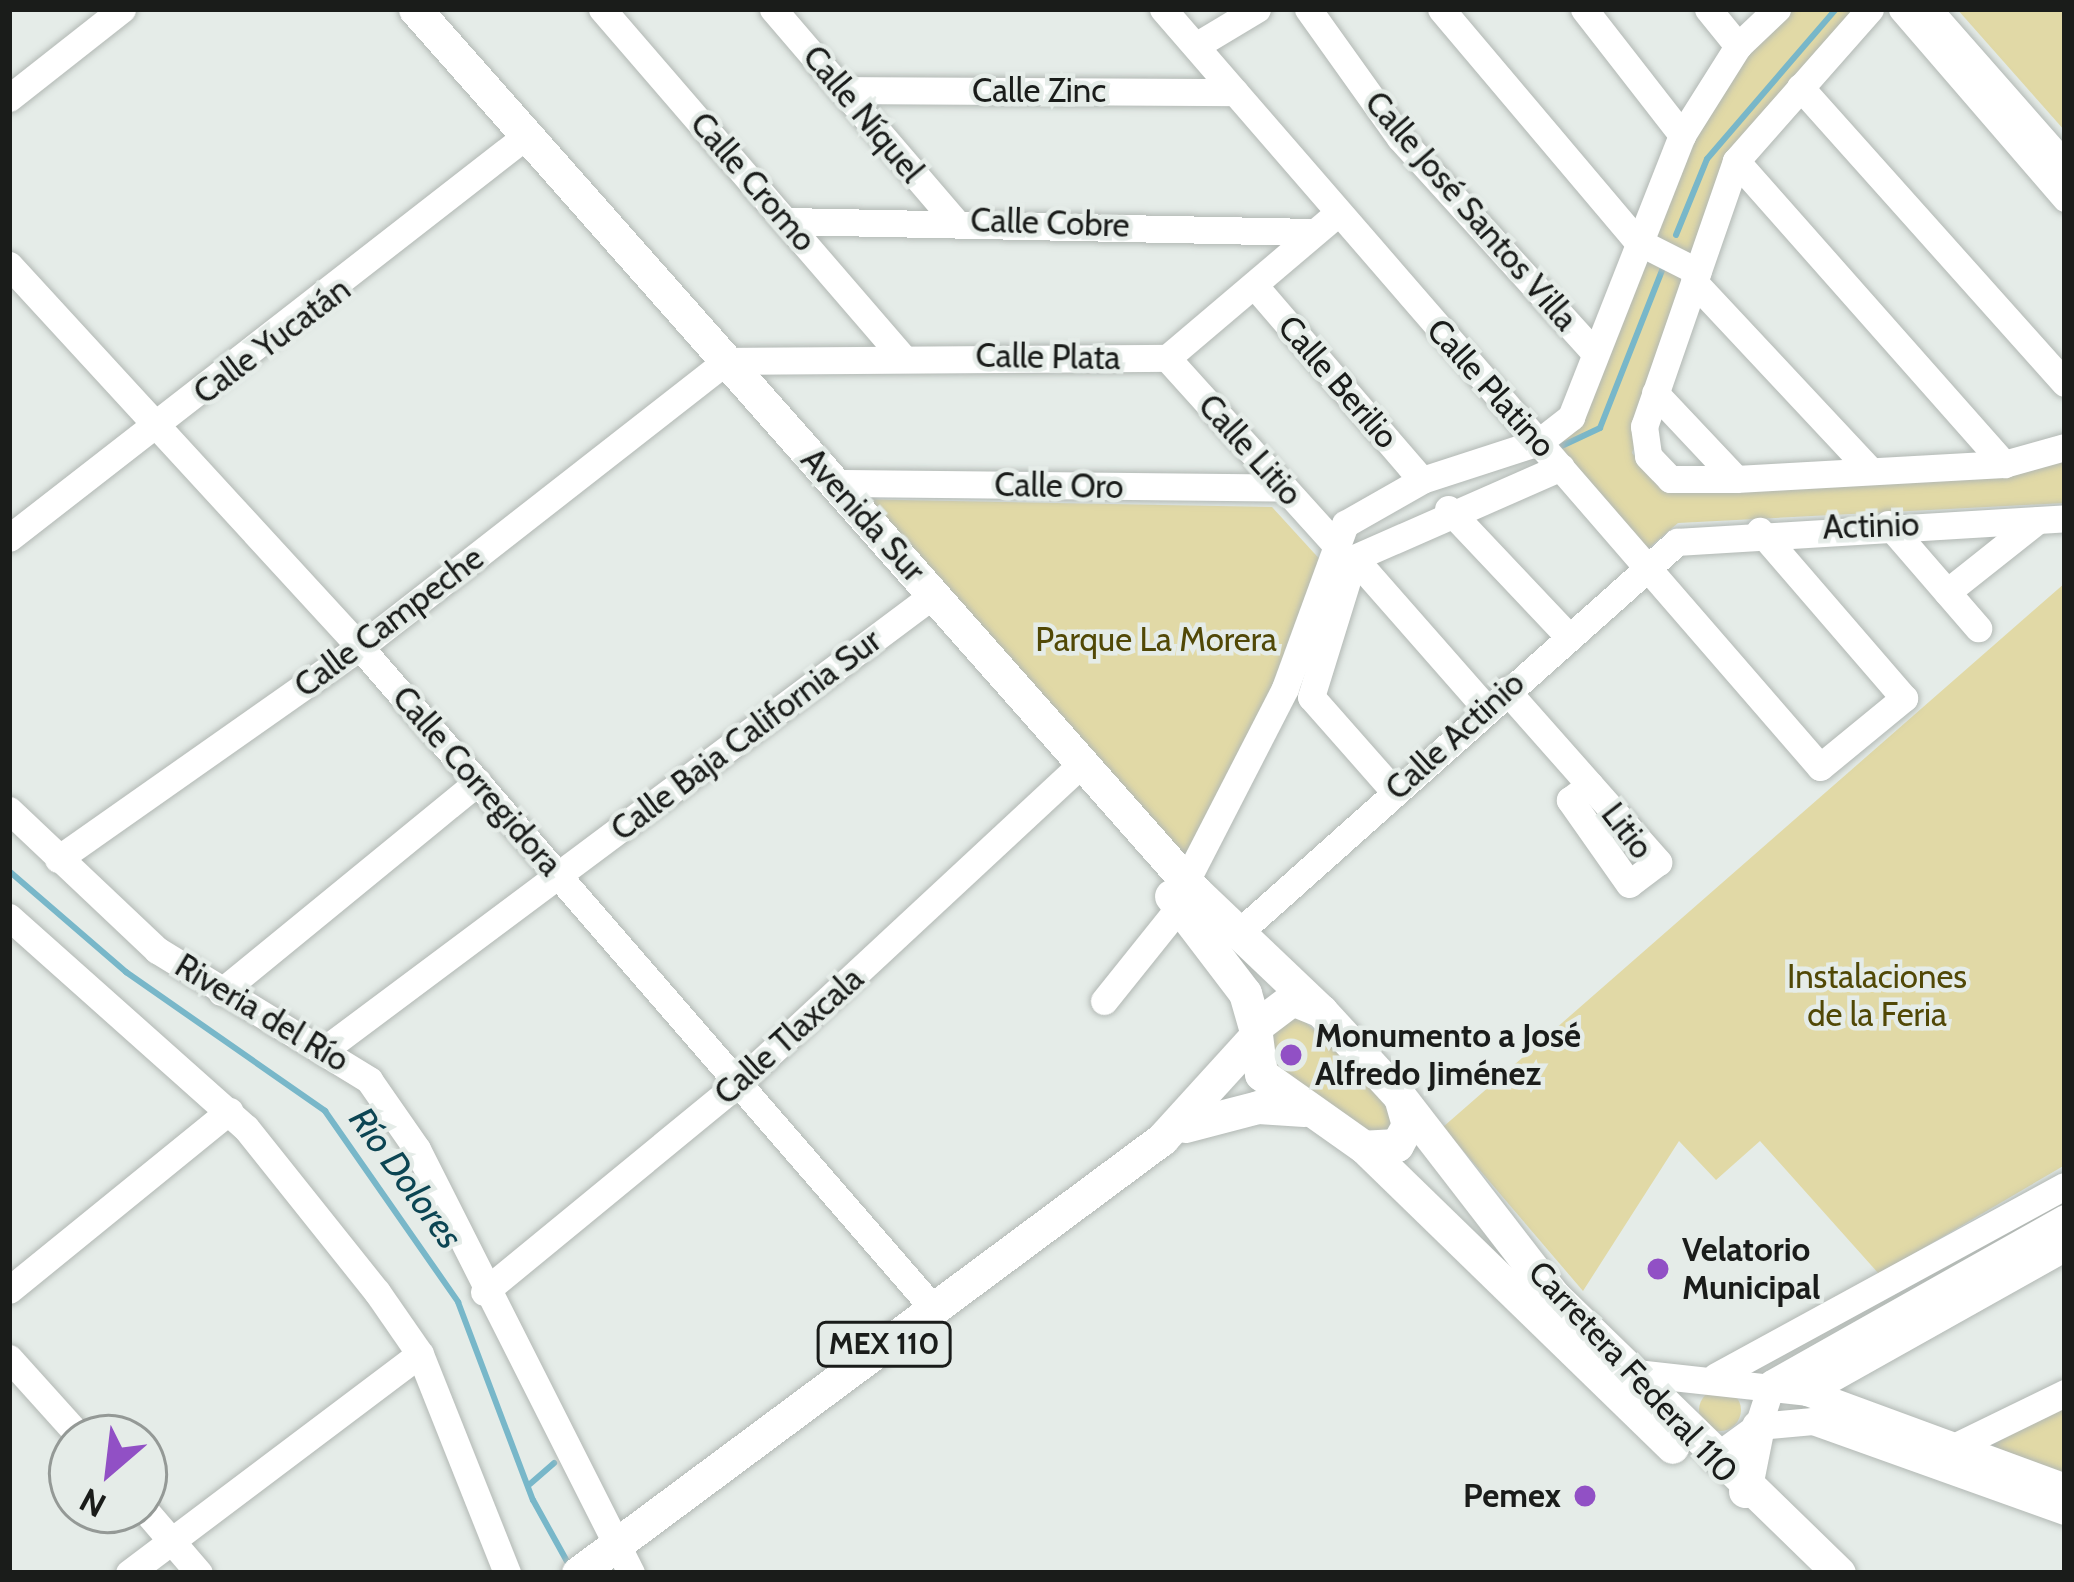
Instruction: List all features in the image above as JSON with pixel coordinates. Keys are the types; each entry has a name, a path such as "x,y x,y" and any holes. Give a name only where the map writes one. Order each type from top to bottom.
{"main road":[{"name":"Avenida Sur","path":"387,9 520,142"},
{"name":"Avenida Sur","path":"415,9 520,142 1193,905 1236,935 1321,1011"},
{"name":"Avenida Sur","path":"718,368 835,483 925,601"},
{"name":"Avenida Sur","path":"1193,905 1254,1033 1270,1085 1307,1110"},
{"name":"MEX 110","path":"1162,1139 1276,1003 1321,1011"},
{"name":"Carretera Federal 110","path":"1321,1011 1400,1097 1627,1372 1745,1491 1839,1573"},
{"path":"1364,1147 1388,1150 1406,1134 1400,1097"},
{"name":"MEX 110","path":"578,1573 617,1556 932,1308 1162,1139 1211,1116 1307,1110"},
{"name":"Carretera Federal 110","path":"1307,1110 1364,1147 1807,1573"},
{"path":"1533,1314 1689,1452 1714,1458"},
{"path":"1745,1491 1758,1426"}],"street":[{"path":"9,98 122,9"},
{"name":"Calle Cromo","path":"602,9 902,356"},
{"name":"Calle Níquel","path":"773,9 952,219"},
{"name":"Calle Platino","path":"1163,9 1820,767 1904,698 1760,531"},
{"path":"1197,45 1257,9"},
{"name":"Calle José Santos Villa","path":"1308,9 1400,138 1594,352"},
{"path":"1441,9 1637,241 1696,277 1871,471"},
{"path":"1457,9 1486,63"},
{"path":"1584,9 1682,135"},
{"path":"1708,9 1738,46"},
{"path":"1344,550 1448,509 1550,455 1571,417 1682,135 1738,46 1777,9"},
{"path":"1870,9 1736,161 1655,393 1648,456 1670,479 1736,479 2004,464 2065,447"},
{"path":"1902,9 2064,196"},
{"path":"1928,9 2065,166"},
{"path":"1800,87 2065,383"},
{"name":"Calle Zinc","path":"842,90 1235,92"},
{"name":"Calle Yucatán","path":"9,538 157,428 520,142"},
{"path":"1736,161 2004,464"},
{"name":"Calle Plata","path":"718,368 902,356 1167,358 1336,214"},
{"name":"Calle Cobre","path":"788,221 952,219 1312,232"},
{"name":"Calle Corregidora","path":"9,265 360,647 932,1308"},
{"name":"Calle Berilio","path":"1254,284 1422,480"},
{"name":"Calle Litio","path":"1167,358 1284,488 1496,699"},
{"name":"Calle Campeche","path":"58,859 360,647 718,368"},
{"path":"1655,393 1736,479"},
{"path":"1104,1001 1193,905 1344,550 1422,480 1550,455"},
{"name":"Calle Oro","path":"835,483 1284,488"},
{"path":"1448,509 1567,635"},
{"path":"1947,592 2052,519"},
{"name":"Actinio","path":"1677,542 1760,531 2052,519"},
{"path":"1888,524 1978,628"},
{"name":"Calle Actinio","path":"1236,935 1645,562 1677,542"},
{"path":"1344,550 1311,697 1394,791"},
{"name":"Calle Baja California Sur","path":"328,1047 925,601"},
{"name":"Litio","path":"1496,699 1590,785"},
{"name":"Calle Tlaxcala","path":"484,1292 736,1085 1073,771"},
{"path":"221,992 478,782"},
{"name":"Riveria del Río","path":"9,811 58,859 221,992 328,1047 417,1149 617,1556"},
{"path":"9,917 229,1111 420,1354 507,1573"},
{"path":"9,1290 229,1111"},
{"path":"1710,1378 2065,1186"},
{"path":"1758,1426 1772,1383 2065,1218"},
{"path":"1808,1392 2065,1247"},
{"path":"129,1573 420,1354"},
{"path":"9,1358 59,1414"},
{"path":"1627,1372 1772,1383 1808,1392 2065,1487"},
{"path":"1932,1463 1955,1446 2065,1393"},
{"path":"1714,1458 1758,1426 1814,1421 2065,1511"},
{"path":"167,1534 200,1573"}],"green space":[{"path":"1790,9 1858,9 1729,154 1632,453 1658,485 1679,490 2023,473 2065,460 2065,503 1678,523 1644,552 1550,443 1688,139 1746,50"},
{"path":"1957,9 2065,9 2065,131"},
{"name":"Parque La Morera","path":"849,499 1272,507 1325,565 1186,881"},
{"name":"Instalaciones de la Feria","path":"2065,583 2065,1165 1879,1274 1760,1141 1716,1180 1679,1141 1583,1291 1443,1127"},
{"path":"1299,1016 1376,1088 1393,1117 1390,1147 1290,1094 1260,1039 1265,1024"},
{"path":"1720,1389 1735,1395 1741,1410 1735,1425 1720,1431 1705,1425 1699,1410 1705,1395"},
{"path":"2065,1404 2065,1474 1987,1448"}],"waterway":[{"path":"1676,235 1707,159 1836,9"},
{"path":"1553,450 1600,428 1663,268"},
{"name":"Río Dolores","path":"9,871 126,972 325,1111 458,1302 533,1500 569,1565"},
{"path":"530,1484 554,1463"}],"place":[{"name":"Monumento a José Alfredo Jiménez","path":"1291,1055"},
{"name":"Velatorio Municipal","path":"1658,1269"},
{"name":"Pemex","path":"1585,1496"}]}
